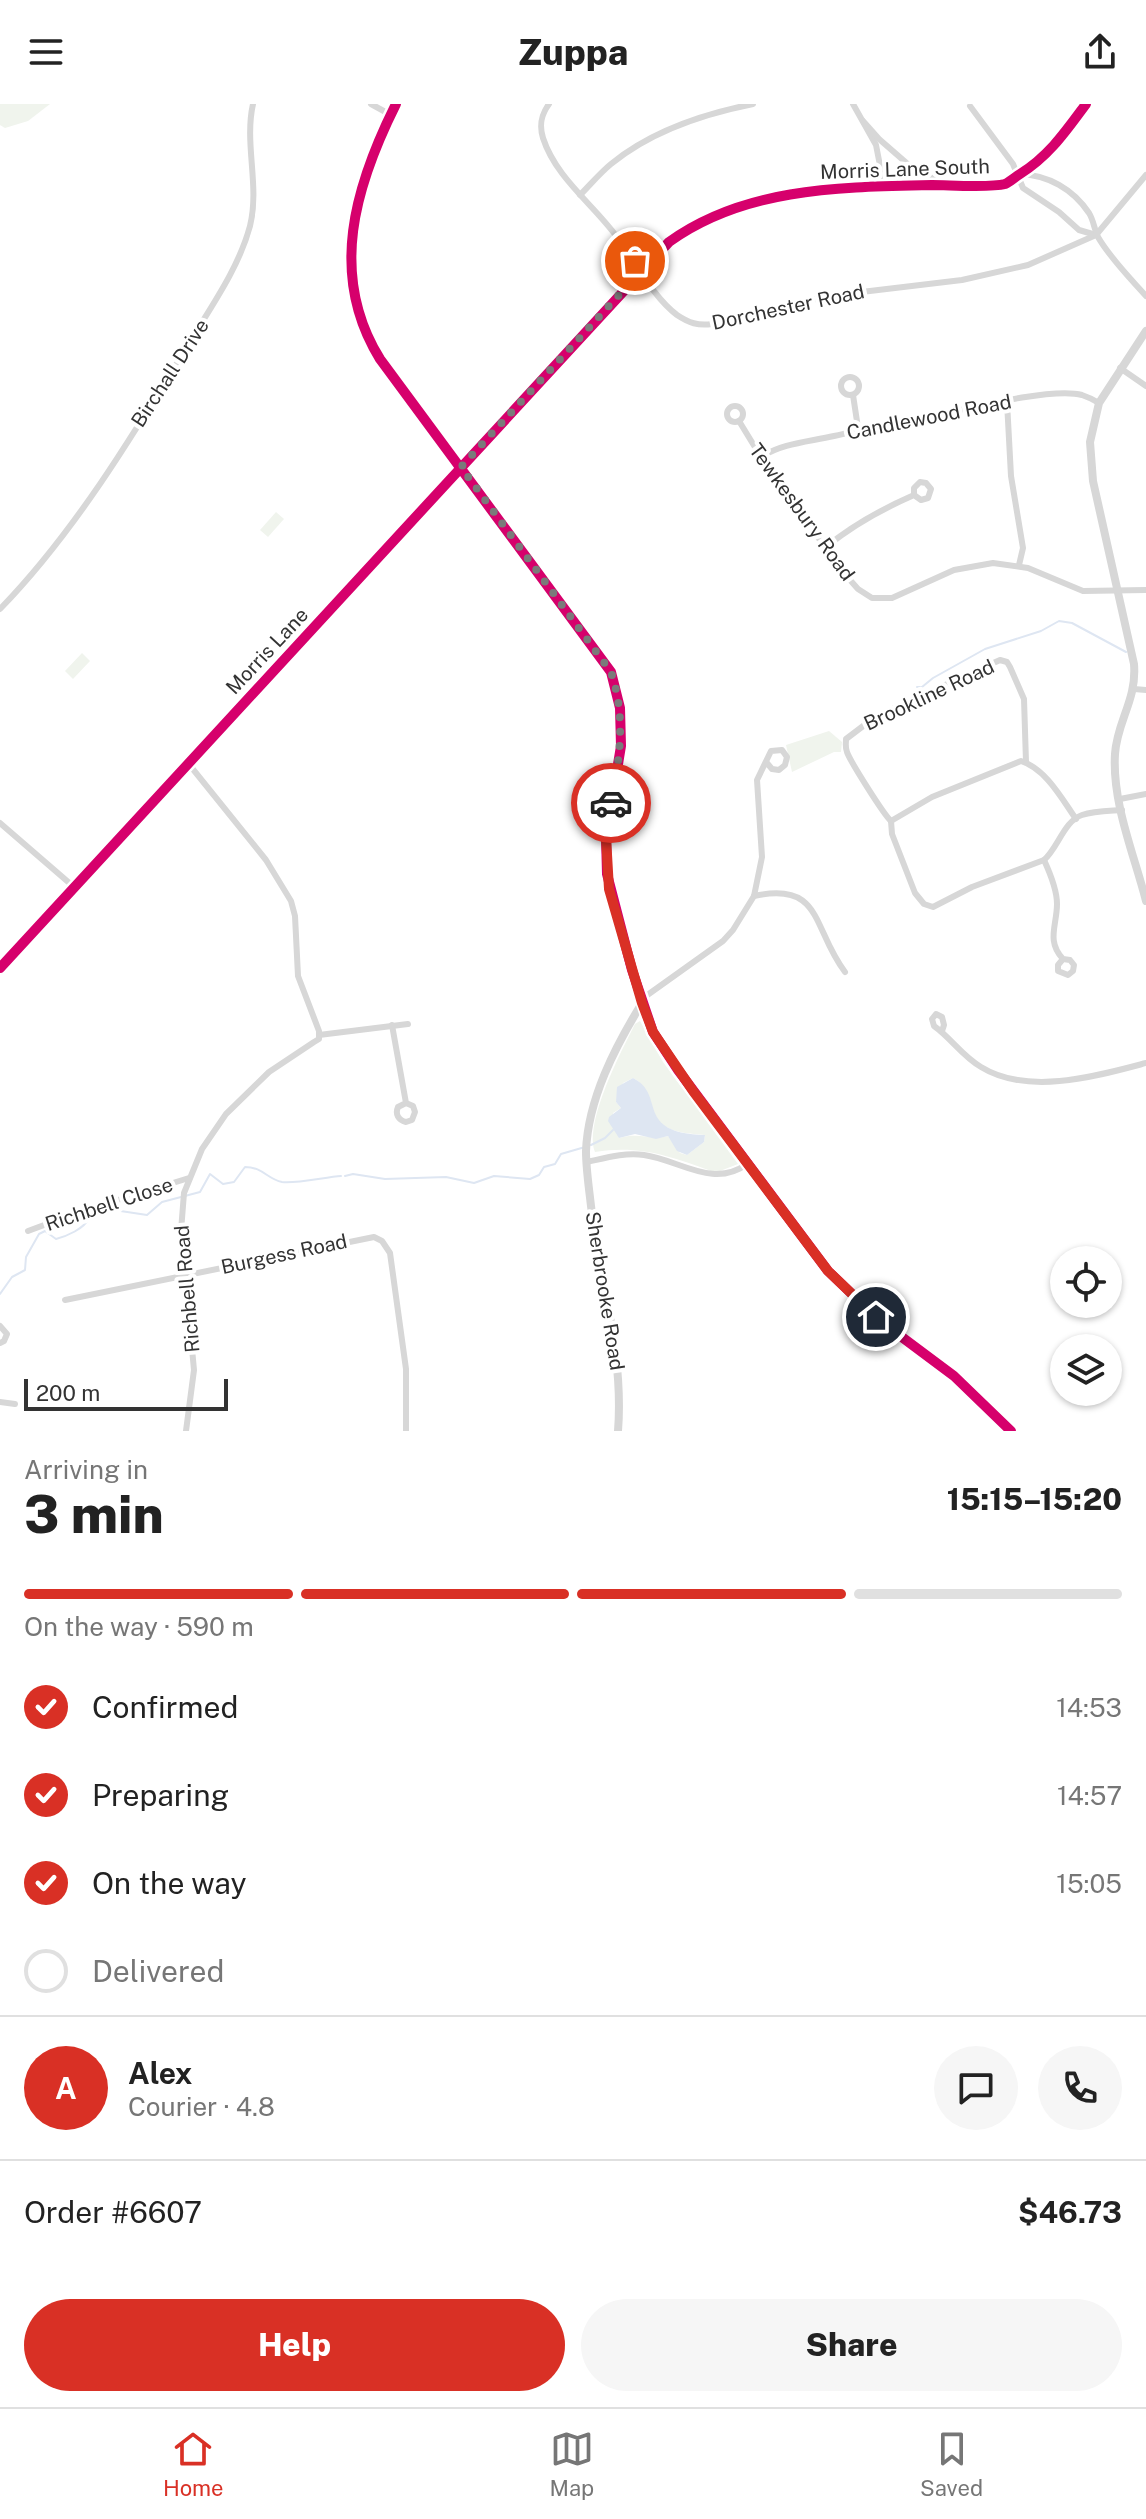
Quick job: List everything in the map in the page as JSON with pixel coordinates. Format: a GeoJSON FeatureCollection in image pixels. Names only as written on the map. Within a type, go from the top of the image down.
{"type":"FeatureCollection","features":[{"type":"Feature","properties":{"kind":"street","name":"Birchall Drive"},"geometry":{"type":"LineString","coordinates":[[0,609],[51,550],[95,488],[173,372],[226,282],[252,214],[249,140],[253,104]]}},
{"type":"Feature","properties":{"kind":"street"},"geometry":{"type":"LineString","coordinates":[[371,104],[391,115]]}},
{"type":"Feature","properties":{"kind":"street"},"geometry":{"type":"LineString","coordinates":[[396,104],[362,189],[355,217],[351,259],[354,300],[362,326],[380,359],[611,672],[620,708],[621,746],[606,837],[607,874],[642,1003],[664,1050],[828,1271],[879,1320],[954,1376],[1011,1431]]}},
{"type":"Feature","properties":{"kind":"street","name":"Dorchester Road"},"geometry":{"type":"LineString","coordinates":[[549,104],[543,113],[540,128],[554,161],[616,234],[673,312],[692,324],[705,325],[828,296],[978,278],[1028,265],[1096,235],[1146,175]]}},
{"type":"Feature","properties":{"kind":"street"},"geometry":{"type":"LineString","coordinates":[[580,195],[610,165],[634,147],[694,120],[753,104]]}},
{"type":"Feature","properties":{"kind":"street"},"geometry":{"type":"LineString","coordinates":[[853,104],[876,145],[884,186]]}},
{"type":"Feature","properties":{"kind":"street","name":"Morris Lane South"},"geometry":{"type":"LineString","coordinates":[[561,359],[669,242],[697,223],[747,204],[802,192],[884,186],[1004,184],[1050,152],[1086,104]]}},
{"type":"Feature","properties":{"kind":"street"},"geometry":{"type":"LineString","coordinates":[[970,106],[1019,174],[1025,189],[1079,230],[1096,235]]}},
{"type":"Feature","properties":{"kind":"street"},"geometry":{"type":"LineString","coordinates":[[863,121],[910,166],[947,185]]}},
{"type":"Feature","properties":{"kind":"street"},"geometry":{"type":"LineString","coordinates":[[1019,174],[1044,177],[1068,191],[1088,212],[1096,235],[1146,296]]}},
{"type":"Feature","properties":{"kind":"street"},"geometry":{"type":"LineString","coordinates":[[1146,331],[1099,403],[1090,442],[1092,472],[1131,647],[1134,689],[1116,750],[1115,772],[1146,901]]}},
{"type":"Feature","properties":{"kind":"street","name":"Morris Lane"},"geometry":{"type":"LineString","coordinates":[[0,968],[561,359]]}},
{"type":"Feature","properties":{"kind":"street"},"geometry":{"type":"LineString","coordinates":[[1120,368],[1146,386]]}},
{"type":"Feature","properties":{"kind":"street","name":"Candlewood Road"},"geometry":{"type":"LineString","coordinates":[[761,457],[778,447],[858,428],[1061,393],[1081,395],[1099,403]]}},
{"type":"Feature","properties":{"kind":"street"},"geometry":{"type":"LineString","coordinates":[[853,395],[858,428]]}},
{"type":"Feature","properties":{"kind":"street"},"geometry":{"type":"LineString","coordinates":[[1007,402],[1011,476],[1023,548],[1019,565]]}},
{"type":"Feature","properties":{"kind":"street","name":"Tewkesbury Road"},"geometry":{"type":"LineString","coordinates":[[739,421],[761,457],[858,589],[878,599],[900,595],[967,566],[993,563],[1019,565],[1076,589],[1092,592],[1146,590]]}},
{"type":"Feature","properties":{"kind":"street"},"geometry":{"type":"LineString","coordinates":[[826,547],[858,523],[914,495]]}},
{"type":"Feature","properties":{"kind":"street","name":"Brookline Road"},"geometry":{"type":"LineString","coordinates":[[891,821],[882,813],[847,752],[846,739],[875,717],[1000,660],[1007,662],[1024,699],[1026,762]]}},
{"type":"Feature","properties":{"kind":"street"},"geometry":{"type":"LineString","coordinates":[[1134,689],[1146,690]]}},
{"type":"Feature","properties":{"kind":"street"},"geometry":{"type":"LineString","coordinates":[[1076,819],[1060,793],[1026,762],[1016,763],[932,797],[891,821],[892,834],[915,893],[924,904],[933,907],[972,887],[1044,860],[1076,819],[1085,814],[1122,810]]}},
{"type":"Feature","properties":{"kind":"street"},"geometry":{"type":"LineString","coordinates":[[188,763],[266,860],[291,901],[295,916],[298,976],[318,1025],[319,1035],[408,1024]]}},
{"type":"Feature","properties":{"kind":"street","name":"Sherbrooke Road"},"geometry":{"type":"LineString","coordinates":[[618,1431],[617,1360],[597,1246],[587,1162],[587,1147],[601,1084],[646,996],[723,941],[754,896],[762,857],[757,780],[767,763]]}},
{"type":"Feature","properties":{"kind":"street"},"geometry":{"type":"LineString","coordinates":[[1120,799],[1146,794]]}},
{"type":"Feature","properties":{"kind":"street"},"geometry":{"type":"LineString","coordinates":[[0,823],[74,887]]}},
{"type":"Feature","properties":{"kind":"street"},"geometry":{"type":"LineString","coordinates":[[1044,860],[1057,905],[1053,939],[1057,953],[1063,959]]}},
{"type":"Feature","properties":{"kind":"street"},"geometry":{"type":"LineString","coordinates":[[754,896],[787,892],[800,897],[810,907],[834,957],[845,972]]}},
{"type":"Feature","properties":{"kind":"street"},"geometry":{"type":"LineString","coordinates":[[392,1025],[406,1103]]}},
{"type":"Feature","properties":{"kind":"street"},"geometry":{"type":"LineString","coordinates":[[942,1031],[951,1043],[982,1068],[1020,1079],[1055,1082],[1146,1063]]}},
{"type":"Feature","properties":{"kind":"street","name":"Richbell Road"},"geometry":{"type":"LineString","coordinates":[[186,1431],[194,1370],[185,1275],[183,1197],[189,1178],[209,1136],[226,1114],[269,1072],[314,1042],[319,1035]]}},
{"type":"Feature","properties":{"kind":"street"},"geometry":{"type":"LineString","coordinates":[[587,1162],[615,1156],[644,1155],[716,1175],[735,1171],[747,1164]]}},
{"type":"Feature","properties":{"kind":"street","name":"Richbell Close"},"geometry":{"type":"LineString","coordinates":[[28,1231],[189,1178]]}},
{"type":"Feature","properties":{"kind":"street","name":"Burgess Road"},"geometry":{"type":"LineString","coordinates":[[185,1275],[360,1238],[374,1237],[382,1241],[390,1253],[406,1369],[406,1431]]}},
{"type":"Feature","properties":{"kind":"street"},"geometry":{"type":"LineString","coordinates":[[65,1300],[185,1275]]}},
{"type":"Feature","properties":{"kind":"street"},"geometry":{"type":"LineString","coordinates":[[0,1326],[7,1334],[0,1343]]}},
{"type":"Feature","properties":{"kind":"street"},"geometry":{"type":"LineString","coordinates":[[0,1402],[15,1404]]}},
{"type":"Feature","properties":{"kind":"shaded area"},"geometry":{"type":"Polygon","coordinates":[[[0,104],[50,104],[28,121],[5,128],[0,125],[0,104]]]}},
{"type":"Feature","properties":{"kind":"shaded area"},"geometry":{"type":"Polygon","coordinates":[[[276,512],[284,519],[268,537],[260,530],[276,512]]]}},
{"type":"Feature","properties":{"kind":"shaded area"},"geometry":{"type":"Polygon","coordinates":[[[82,653],[90,661],[73,679],[65,671],[82,653]]]}},
{"type":"Feature","properties":{"kind":"shaded area"},"geometry":{"type":"Polygon","coordinates":[[[829,731],[842,742],[841,752],[834,752],[792,772],[786,745],[829,731]]]}},
{"type":"Feature","properties":{"kind":"shaded area"},"geometry":{"type":"Polygon","coordinates":[[[640,1021],[663,1062],[738,1164],[711,1171],[640,1151],[595,1152],[593,1139],[599,1106],[635,1024],[640,1021]],[[633,1078],[623,1083],[616,1102],[621,1108],[613,1113],[619,1138],[668,1136],[680,1153],[687,1155],[704,1142],[705,1135],[675,1131],[660,1122],[640,1083],[633,1078]]]}},
{"type":"Feature","properties":{"kind":"shaded area"},"geometry":{"type":"Polygon","coordinates":[[[633,1078],[643,1085],[660,1121],[668,1128],[683,1133],[705,1135],[704,1142],[687,1155],[677,1151],[668,1136],[656,1139],[635,1134],[619,1138],[608,1121],[621,1108],[616,1102],[617,1087],[633,1078]]]}},
{"type":"Feature","properties":{"kind":"waterway"},"geometry":{"type":"LineString","coordinates":[[917,687],[922,687],[985,649],[1041,631],[1059,621],[1072,623],[1126,652]]}},
{"type":"Feature","properties":{"kind":"waterway"},"geometry":{"type":"LineString","coordinates":[[591,1145],[613,1130]]}},
{"type":"Feature","properties":{"kind":"waterway"},"geometry":{"type":"LineString","coordinates":[[345,1176],[353,1174],[385,1179],[446,1177],[474,1183],[494,1176],[530,1179],[539,1175],[544,1167],[555,1164],[561,1154],[585,1147]]}},
{"type":"Feature","properties":{"kind":"waterway"},"geometry":{"type":"LineString","coordinates":[[0,1294],[12,1277],[25,1270],[26,1257],[39,1234],[45,1231],[56,1239],[60,1238],[79,1229],[89,1218],[114,1210],[147,1215],[162,1202],[200,1192],[210,1174],[223,1184],[234,1182],[245,1167],[282,1182],[341,1176]]}},
{"type":"Feature","properties":{"kind":"cycle path"},"geometry":{"type":"LineString","coordinates":[[396,104],[381,135],[359,199],[351,263],[355,295],[364,327],[380,359],[611,672],[620,708],[621,746],[606,837],[607,874],[632,970],[653,1032],[828,1271],[879,1320],[954,1376],[1011,1431]]}},
{"type":"Feature","properties":{"kind":"cycle path"},"geometry":{"type":"LineString","coordinates":[[0,968],[669,242],[698,224],[730,210],[795,194],[864,187],[1005,184],[1048,151],[1086,104]]}},
{"type":"Feature","properties":{"kind":"way so far"},"geometry":{"type":"LineString","coordinates":[[611,803],[621,746],[620,708],[611,672],[461,467],[642,270],[635,261]]}},
{"type":"Feature","properties":{"kind":"route"},"geometry":{"type":"LineString","coordinates":[[611,803],[606,837],[609,889],[653,1032],[693,1091],[828,1271],[876,1317]]}}]}
